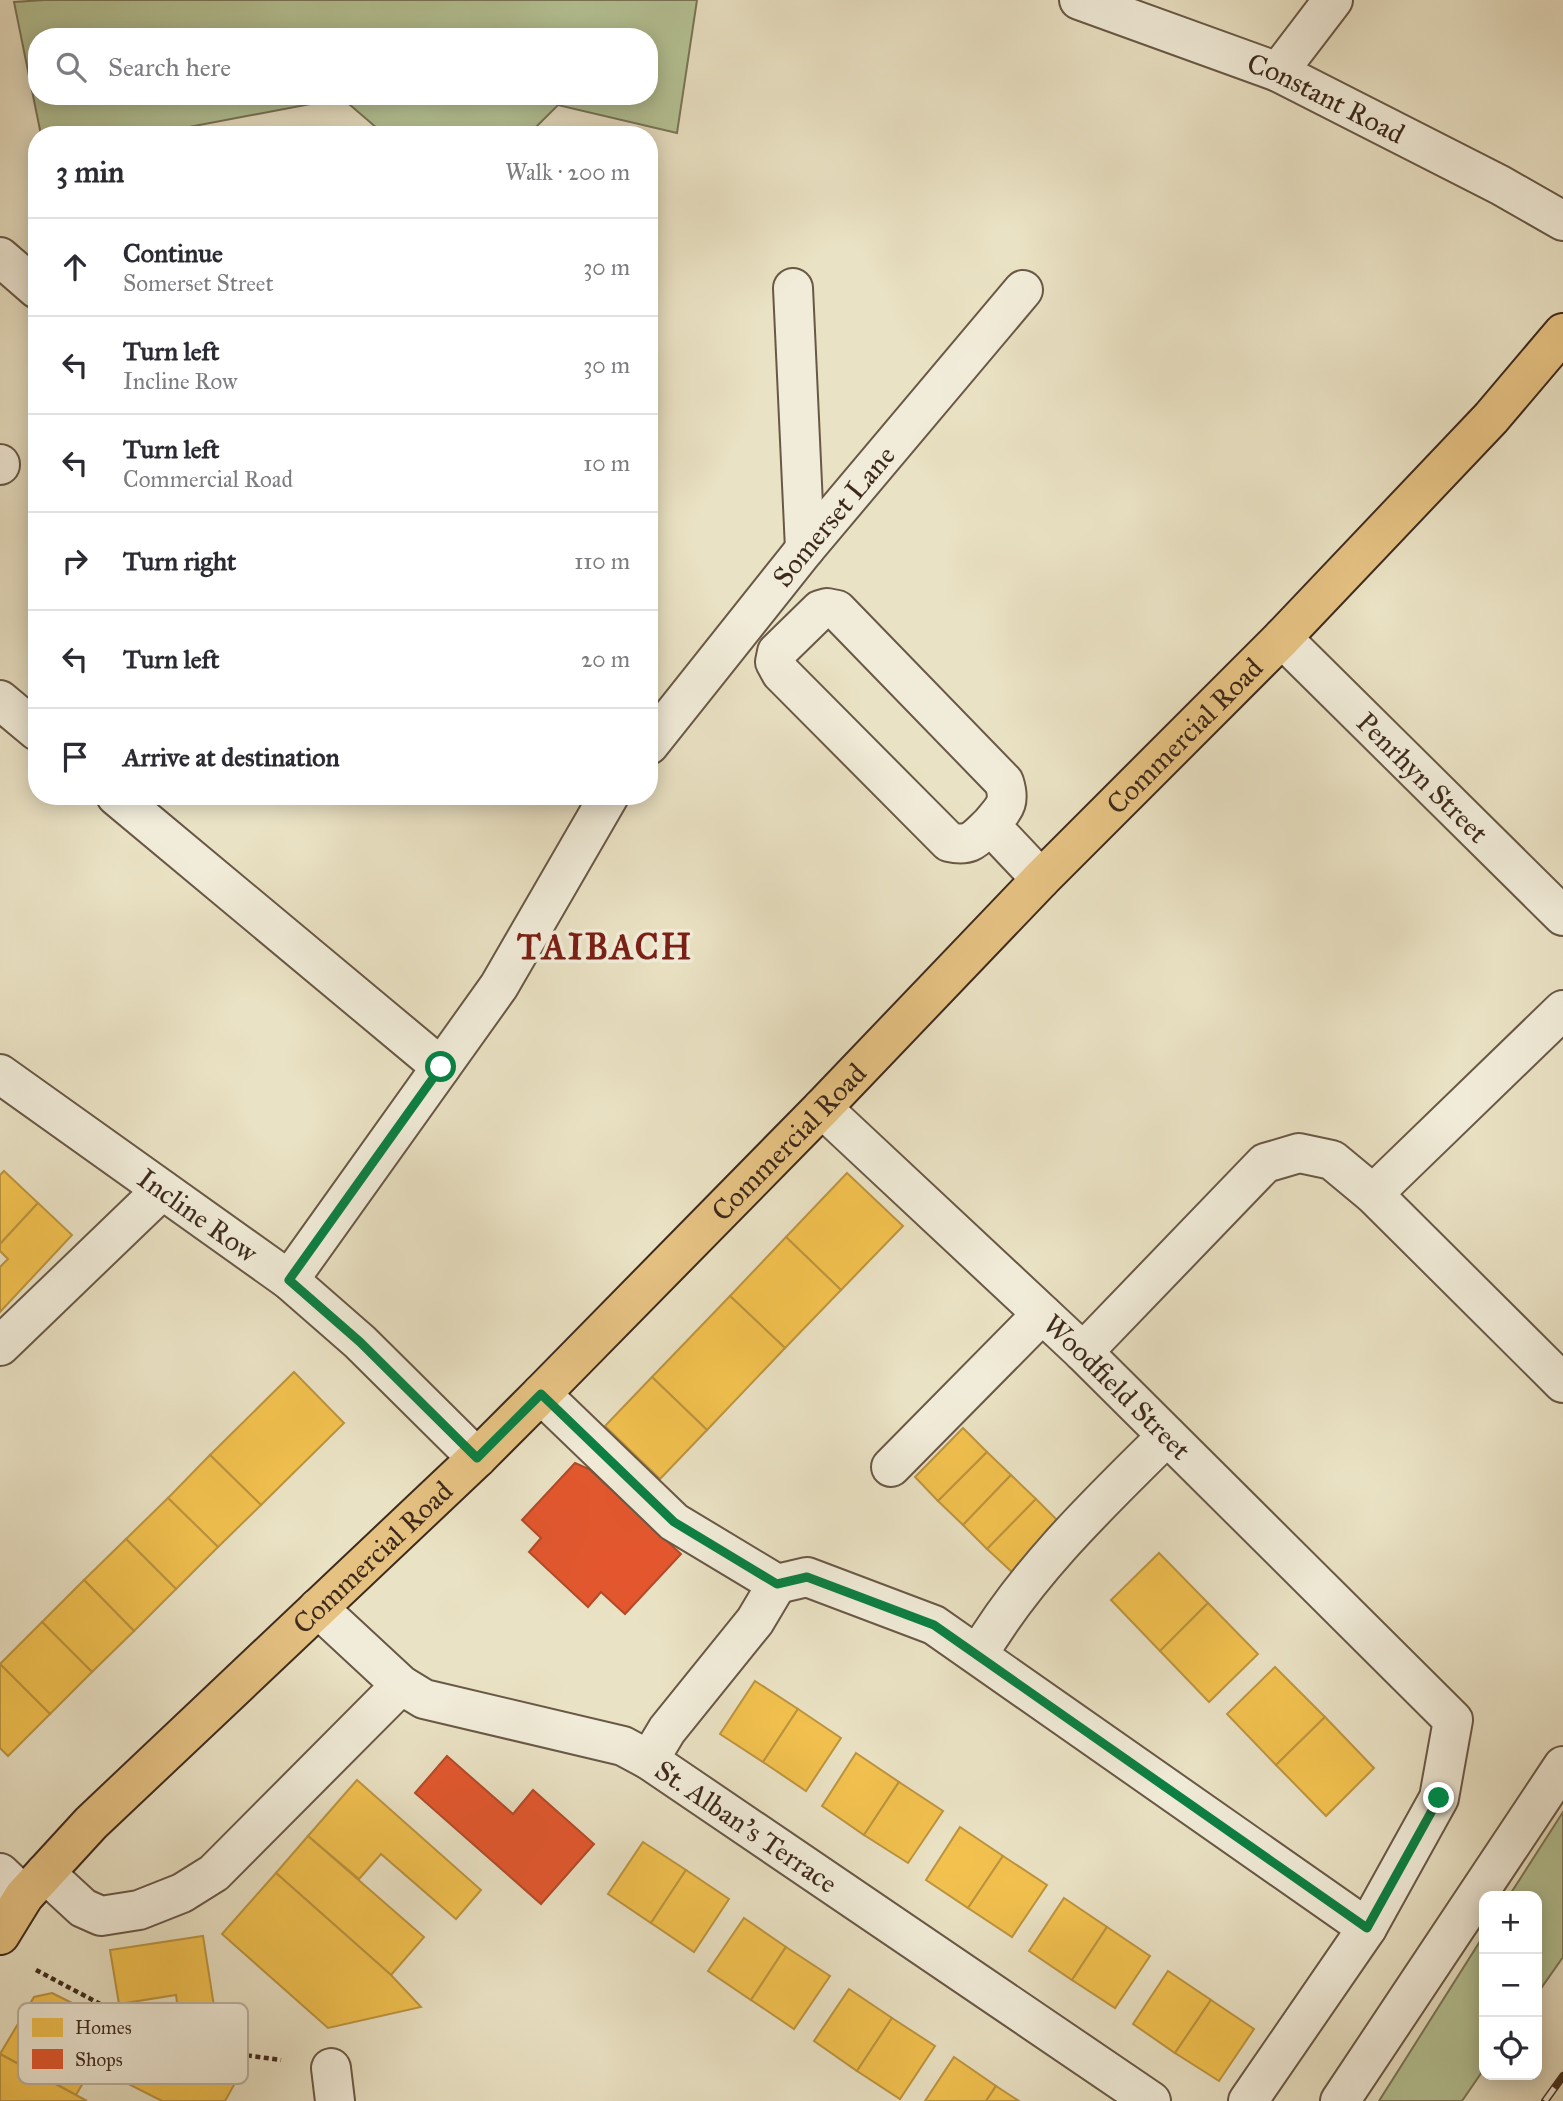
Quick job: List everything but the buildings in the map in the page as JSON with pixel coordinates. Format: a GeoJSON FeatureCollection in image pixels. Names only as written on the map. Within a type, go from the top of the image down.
{"type":"FeatureCollection","features":[{"type":"Feature","properties":{"kind":"main road","name":"Commercial Road"},"geometry":{"type":"LineString","coordinates":[[0,1935],[23,1881],[91,1823],[477,1458],[541,1394],[822,1108],[1041,879],[1282,638],[1492,418],[1563,333]]}},
{"type":"Feature","properties":{"kind":"street","name":"Constant Road"},"geometry":{"type":"LineString","coordinates":[[1079,0],[1278,72],[1500,185],[1563,221]]}},
{"type":"Feature","properties":{"kind":"street"},"geometry":{"type":"LineString","coordinates":[[1163,0],[1197,41]]}},
{"type":"Feature","properties":{"kind":"street"},"geometry":{"type":"LineString","coordinates":[[1278,72],[1333,0]]}},
{"type":"Feature","properties":{"kind":"street"},"geometry":{"type":"LineString","coordinates":[[0,257],[28,281]]}},
{"type":"Feature","properties":{"kind":"street"},"geometry":{"type":"LineString","coordinates":[[793,288],[805,549]]}},
{"type":"Feature","properties":{"kind":"street","name":"Somerset Lane"},"geometry":{"type":"LineString","coordinates":[[658,734],[805,549],[1023,290]]}},
{"type":"Feature","properties":{"kind":"street"},"geometry":{"type":"LineString","coordinates":[[820,610],[837,610],[1004,782],[1006,805],[990,825],[972,842],[961,845],[949,842],[781,673],[775,662],[777,652],[820,610]]}},
{"type":"Feature","properties":{"kind":"street","name":"Penrhyn Street"},"geometry":{"type":"LineString","coordinates":[[1282,638],[1563,916]]}},
{"type":"Feature","properties":{"kind":"street"},"geometry":{"type":"LineString","coordinates":[[0,700],[28,723]]}},
{"type":"Feature","properties":{"kind":"street"},"geometry":{"type":"LineString","coordinates":[[127,805],[441,1067]]}},
{"type":"Feature","properties":{"kind":"street"},"geometry":{"type":"LineString","coordinates":[[289,1280],[499,986],[603,805]]}},
{"type":"Feature","properties":{"kind":"street"},"geometry":{"type":"LineString","coordinates":[[990,825],[1041,879]]}},
{"type":"Feature","properties":{"kind":"street"},"geometry":{"type":"LineString","coordinates":[[1373,1194],[1563,1010]]}},
{"type":"Feature","properties":{"kind":"street","name":"Incline Row"},"geometry":{"type":"LineString","coordinates":[[0,1074],[289,1280],[360,1342],[477,1458]]}},
{"type":"Feature","properties":{"kind":"street","name":"Woodfield Street"},"geometry":{"type":"LineString","coordinates":[[822,1108],[1083,1352],[1453,1720],[1439,1798],[1367,1928]]}},
{"type":"Feature","properties":{"kind":"street"},"geometry":{"type":"LineString","coordinates":[[1083,1352],[1265,1163],[1299,1153],[1332,1160],[1373,1194],[1563,1383]]}},
{"type":"Feature","properties":{"kind":"street"},"geometry":{"type":"LineString","coordinates":[[0,1346],[162,1190]]}},
{"type":"Feature","properties":{"kind":"street"},"geometry":{"type":"LineString","coordinates":[[891,1467],[1042,1314]]}},
{"type":"Feature","properties":{"kind":"street"},"geometry":{"type":"LineString","coordinates":[[541,1394],[674,1522],[777,1584],[807,1577],[934,1625],[1367,1928],[1248,2101]]}},
{"type":"Feature","properties":{"kind":"street"},"geometry":{"type":"LineString","coordinates":[[978,1656],[1002,1616],[1082,1522],[1167,1436]]}},
{"type":"Feature","properties":{"kind":"street"},"geometry":{"type":"LineString","coordinates":[[649,1760],[667,1730],[755,1621],[777,1584]]}},
{"type":"Feature","properties":{"kind":"street","name":"St. Alban's Terrace"},"geometry":{"type":"LineString","coordinates":[[318,1608],[401,1685],[424,1699],[623,1746],[649,1760],[1151,2101]]}},
{"type":"Feature","properties":{"kind":"street"},"geometry":{"type":"LineString","coordinates":[[23,1881],[101,1916],[139,1910],[182,1893],[214,1874],[401,1685]]}},
{"type":"Feature","properties":{"kind":"street"},"geometry":{"type":"LineString","coordinates":[[1340,2101],[1563,1766]]}},
{"type":"Feature","properties":{"kind":"path"},"geometry":{"type":"LineString","coordinates":[[35,1970],[98,2003]]}},
{"type":"Feature","properties":{"kind":"path"},"geometry":{"type":"LineString","coordinates":[[248,2062],[333,2084]]}},
{"type":"Feature","properties":{"kind":"green space"},"geometry":{"type":"Polygon","coordinates":[[[697,0],[677,133],[658,129],[658,126],[647,126],[558,105],[658,105],[658,28],[28,28],[28,71],[14,2],[697,0]]]}},
{"type":"Feature","properties":{"kind":"green space"},"geometry":{"type":"Polygon","coordinates":[[[35,105],[305,105],[194,126],[39,126],[35,105]]]}},
{"type":"Feature","properties":{"kind":"green space"},"geometry":{"type":"Polygon","coordinates":[[[350,105],[558,105],[537,126],[375,126],[350,105]]]}},
{"type":"Feature","properties":{"kind":"green space"},"geometry":{"type":"Polygon","coordinates":[[[1563,1812],[1563,1957],[1542,1987],[1542,1891],[1512,1891],[1563,1812]]]}},
{"type":"Feature","properties":{"kind":"green space"},"geometry":{"type":"Polygon","coordinates":[[[1479,1943],[1479,2076],[1462,2101],[1379,2101],[1479,1943]]]}},
{"type":"Feature","properties":{"kind":"railway"},"geometry":{"type":"LineString","coordinates":[[1545,2101],[1563,2076]]}},
{"type":"Feature","properties":{"kind":"district","name":"TAIBACH"},"geometry":{"type":"Point","coordinates":[605,947]}},
{"type":"Feature","properties":{"kind":"route"},"geometry":{"type":"LineString","coordinates":[[441,1067],[289,1280],[360,1342],[477,1458],[541,1394],[674,1522],[777,1584],[807,1577],[934,1625],[1367,1928],[1439,1798]]}}]}
